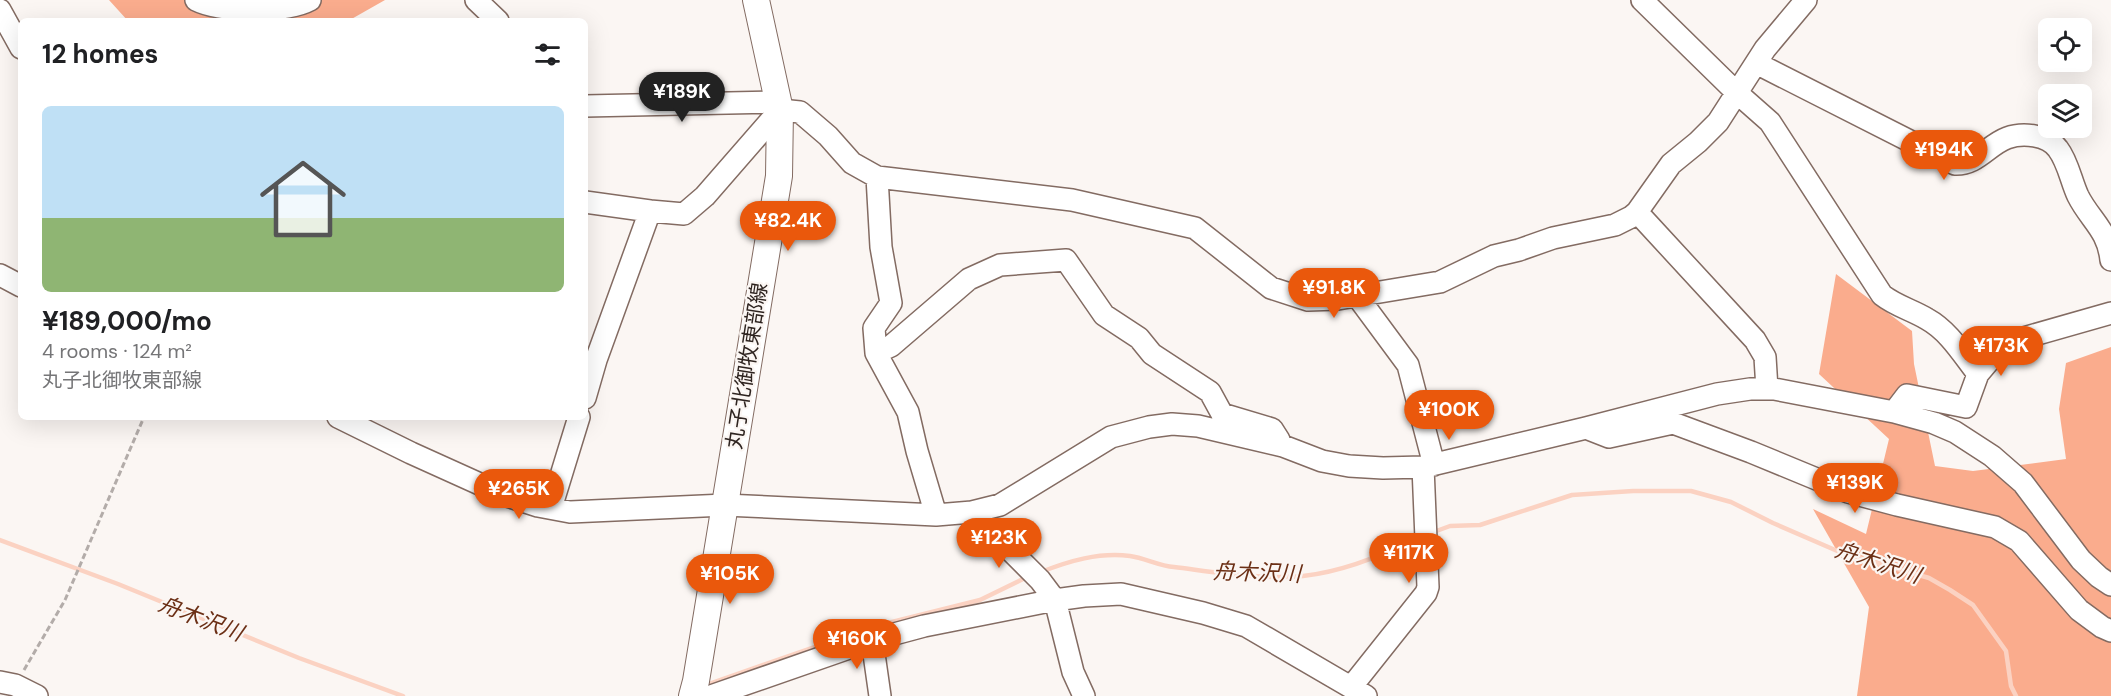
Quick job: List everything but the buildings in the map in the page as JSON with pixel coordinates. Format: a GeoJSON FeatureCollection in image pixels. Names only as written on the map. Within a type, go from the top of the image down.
{"type":"FeatureCollection","features":[{"type":"Feature","properties":{"kind":"main road","name":"丸子北御牧東部線"},"geometry":{"type":"LineString","coordinates":[[692,696],[779,176],[779,106],[756,0]]}},
{"type":"Feature","properties":{"kind":"street"},"geometry":{"type":"LineString","coordinates":[[196,0],[205,5],[255,11],[310,0]]}},
{"type":"Feature","properties":{"kind":"street"},"geometry":{"type":"LineString","coordinates":[[476,0],[495,18]]}},
{"type":"Feature","properties":{"kind":"street"},"geometry":{"type":"LineString","coordinates":[[1642,0],[1770,122],[1882,294],[1894,304],[1926,318],[1942,329],[1978,374]]}},
{"type":"Feature","properties":{"kind":"street"},"geometry":{"type":"LineString","coordinates":[[588,106],[779,106],[800,112],[828,136],[852,163],[877,177],[1072,200],[1195,228],[1271,288],[1308,300],[1338,299],[1440,282],[1494,256],[1553,238],[1615,225],[1631,217],[1671,164],[1718,122],[1756,63],[1806,0]]}},
{"type":"Feature","properties":{"kind":"street"},"geometry":{"type":"LineString","coordinates":[[0,10],[18,43]]}},
{"type":"Feature","properties":{"kind":"street"},"geometry":{"type":"LineString","coordinates":[[1756,63],[1955,164],[1965,164],[1974,160],[2007,138],[2022,135],[2047,139],[2058,148],[2079,197],[2103,231],[2111,260]]}},
{"type":"Feature","properties":{"kind":"street"},"geometry":{"type":"LineString","coordinates":[[588,202],[650,212],[684,214],[705,196],[779,106]]}},
{"type":"Feature","properties":{"kind":"street"},"geometry":{"type":"LineString","coordinates":[[877,177],[881,247],[891,303],[874,328],[876,353],[908,412],[936,515]]}},
{"type":"Feature","properties":{"kind":"street"},"geometry":{"type":"LineString","coordinates":[[588,388],[650,212]]}},
{"type":"Feature","properties":{"kind":"street"},"geometry":{"type":"LineString","coordinates":[[1637,212],[1755,340],[1765,357],[1767,389]]}},
{"type":"Feature","properties":{"kind":"street"},"geometry":{"type":"LineString","coordinates":[[876,353],[891,346],[969,279],[1000,265],[1066,260],[1104,315],[1138,338],[1152,354],[1210,392],[1222,414],[1272,429],[1282,446]]}},
{"type":"Feature","properties":{"kind":"street"},"geometry":{"type":"LineString","coordinates":[[0,275],[18,284]]}},
{"type":"Feature","properties":{"kind":"street"},"geometry":{"type":"LineString","coordinates":[[711,696],[872,640],[924,626],[1055,600],[1121,594],[1246,626],[1359,691],[1428,587],[1429,466],[1408,365],[1358,296]]}},
{"type":"Feature","properties":{"kind":"street"},"geometry":{"type":"LineString","coordinates":[[1894,412],[1907,395],[1966,407],[1978,374],[1999,349],[2020,339],[2111,313]]}},
{"type":"Feature","properties":{"kind":"street"},"geometry":{"type":"LineString","coordinates":[[344,420],[504,495],[570,512],[725,505],[936,515],[972,512],[1000,505],[1112,437],[1130,431],[1172,424],[1198,426],[1282,446],[1322,461],[1348,466],[1383,468],[1429,466],[1717,394],[1767,389],[1802,393],[1894,412],[1934,423],[1955,432],[1992,456],[2023,483],[2081,560],[2098,577],[2111,585]]}},
{"type":"Feature","properties":{"kind":"street"},"geometry":{"type":"LineString","coordinates":[[551,508],[578,420]]}},
{"type":"Feature","properties":{"kind":"street"},"geometry":{"type":"LineString","coordinates":[[1586,428],[1609,437],[1673,423],[1848,492],[1995,527],[2019,541],[2079,610],[2102,627],[2111,630]]}},
{"type":"Feature","properties":{"kind":"street"},"geometry":{"type":"LineString","coordinates":[[972,512],[1040,580],[1055,600],[1073,672],[1084,696]]}},
{"type":"Feature","properties":{"kind":"street"},"geometry":{"type":"LineString","coordinates":[[872,640],[880,696]]}},
{"type":"Feature","properties":{"kind":"street"},"geometry":{"type":"LineString","coordinates":[[8,684],[37,696]]}},
{"type":"Feature","properties":{"kind":"path"},"geometry":{"type":"LineString","coordinates":[[8,684],[65,600],[143,420]]}},
{"type":"Feature","properties":{"kind":"shaded area"},"geometry":{"type":"Polygon","coordinates":[[[109,0],[385,0],[353,18],[125,18],[109,0]]]}},
{"type":"Feature","properties":{"kind":"shaded area"},"geometry":{"type":"Polygon","coordinates":[[[1836,274],[1912,331],[1914,364],[1935,466],[1973,471],[2066,459],[2059,409],[2066,363],[2111,347],[2111,696],[1857,696],[1869,607],[1813,509],[1866,534],[1889,439],[1819,374],[1836,274]]]}},
{"type":"Feature","properties":{"kind":"waterway","name":"舟木沢川"},"geometry":{"type":"LineString","coordinates":[[1431,533],[1450,526],[1480,525],[1572,495],[1633,491],[1691,491],[1731,502],[1842,553],[1929,578],[1973,605],[2006,651],[2011,686],[2016,696]]}},
{"type":"Feature","properties":{"kind":"waterway","name":"舟木沢川"},"geometry":{"type":"LineString","coordinates":[[1041,572],[1084,558],[1118,555],[1136,557],[1168,566],[1222,573],[1271,577],[1303,576],[1333,571],[1393,550],[1420,537]]}},
{"type":"Feature","properties":{"kind":"waterway","name":"舟木沢川"},"geometry":{"type":"LineString","coordinates":[[0,540],[118,584],[299,658],[403,696]]}},
{"type":"Feature","properties":{"kind":"waterway","name":"舟木沢川"},"geometry":{"type":"LineString","coordinates":[[703,686],[872,627],[980,600],[1027,577]]}}]}
